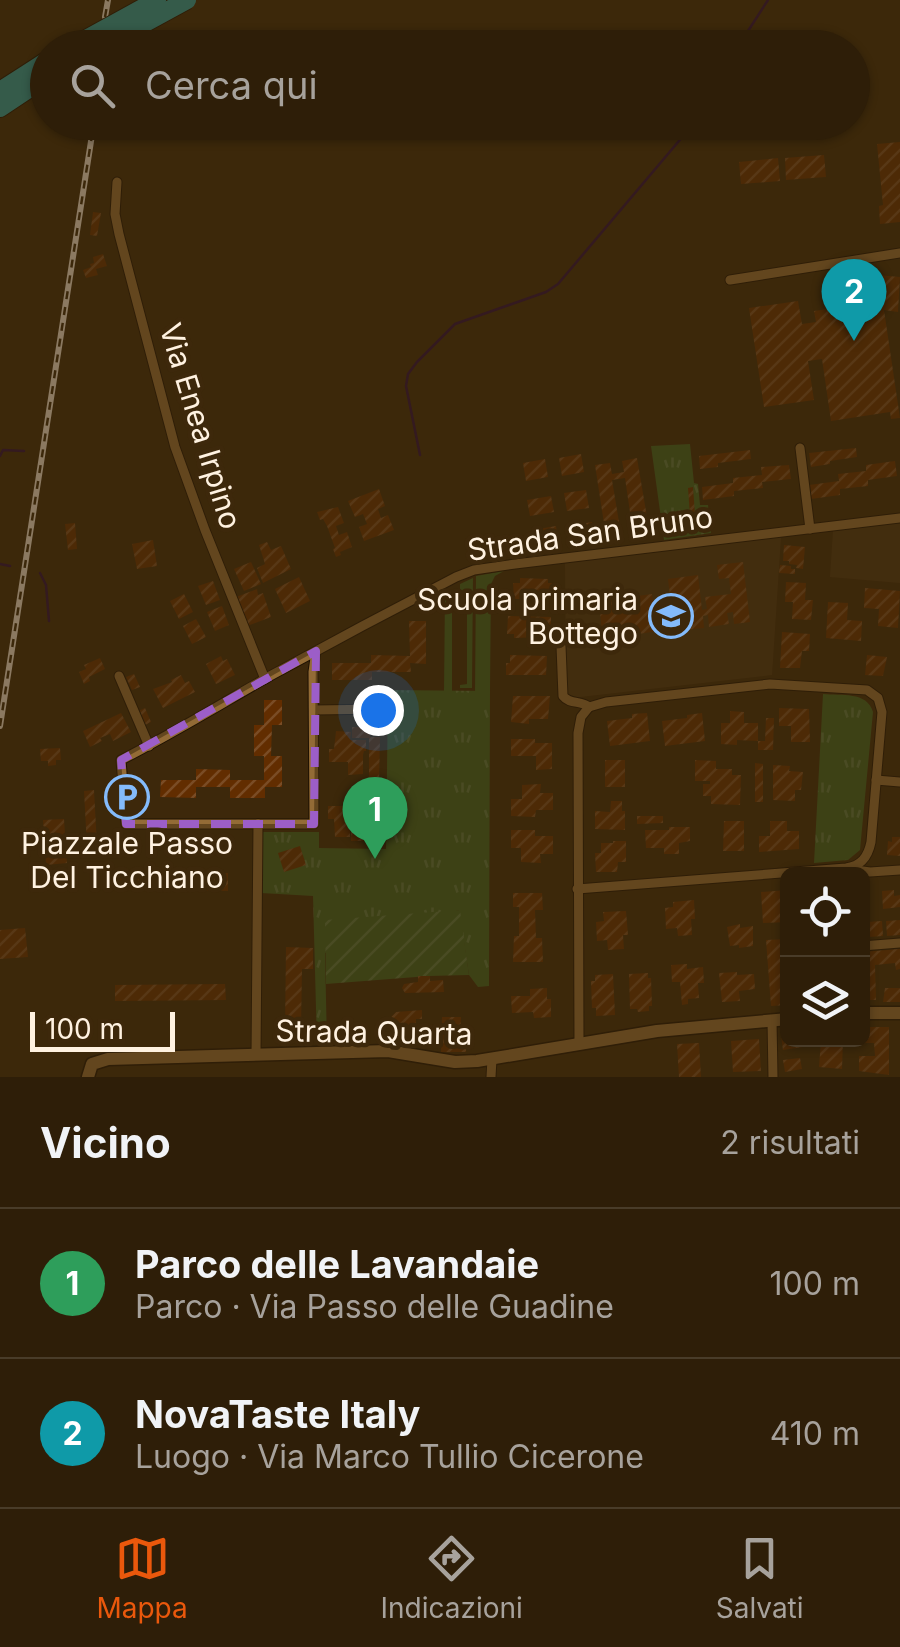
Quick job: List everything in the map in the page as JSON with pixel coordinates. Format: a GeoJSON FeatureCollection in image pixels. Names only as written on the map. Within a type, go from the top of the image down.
{"type":"FeatureCollection","features":[{"type":"Feature","properties":{"kind":"highway"},"geometry":{"type":"LineString","coordinates":[[103,30],[157,0]]}},
{"type":"Feature","properties":{"kind":"highway"},"geometry":{"type":"LineString","coordinates":[[131,30],[187,0]]}},
{"type":"Feature","properties":{"kind":"highway"},"geometry":{"type":"LineString","coordinates":[[0,91],[30,72]]}},
{"type":"Feature","properties":{"kind":"highway"},"geometry":{"type":"LineString","coordinates":[[0,108],[30,88]]}},
{"type":"Feature","properties":{"kind":"street","name":"Via Enea Irpino"},"geometry":{"type":"LineString","coordinates":[[117,182],[117,224],[175,447],[265,679]]}},
{"type":"Feature","properties":{"kind":"street"},"geometry":{"type":"LineString","coordinates":[[730,280],[900,252]]}},
{"type":"Feature","properties":{"kind":"street"},"geometry":{"type":"LineString","coordinates":[[800,448],[810,529]]}},
{"type":"Feature","properties":{"kind":"street","name":"Strada San Bruno"},"geometry":{"type":"LineString","coordinates":[[258,824],[126,824],[121,760],[316,651],[474,570],[900,518]]}},
{"type":"Feature","properties":{"kind":"street"},"geometry":{"type":"LineString","coordinates":[[561,646],[563,696],[589,707]]}},
{"type":"Feature","properties":{"kind":"street"},"geometry":{"type":"LineString","coordinates":[[256,1054],[258,824],[314,824],[316,651]]}},
{"type":"Feature","properties":{"kind":"street"},"geometry":{"type":"LineString","coordinates":[[118,676],[149,746]]}},
{"type":"Feature","properties":{"kind":"street"},"geometry":{"type":"LineString","coordinates":[[579,1044],[578,734],[581,717],[589,707],[770,684],[860,689],[875,695],[882,708],[871,842],[864,859],[851,867]]}},
{"type":"Feature","properties":{"kind":"street"},"geometry":{"type":"LineString","coordinates":[[314,710],[383,709]]}},
{"type":"Feature","properties":{"kind":"street"},"geometry":{"type":"LineString","coordinates":[[876,780],[900,782]]}},
{"type":"Feature","properties":{"kind":"street"},"geometry":{"type":"LineString","coordinates":[[870,872],[900,870]]}},
{"type":"Feature","properties":{"kind":"street"},"geometry":{"type":"LineString","coordinates":[[577,890],[780,873]]}},
{"type":"Feature","properties":{"kind":"street"},"geometry":{"type":"LineString","coordinates":[[870,945],[900,943]]}},
{"type":"Feature","properties":{"kind":"street"},"geometry":{"type":"LineString","coordinates":[[870,1014],[900,1013]]}},
{"type":"Feature","properties":{"kind":"street"},"geometry":{"type":"LineString","coordinates":[[772,1020],[772,1077]]}},
{"type":"Feature","properties":{"kind":"street","name":"Strada Quarta"},"geometry":{"type":"LineString","coordinates":[[88,1077],[91,1066],[100,1060],[388,1051],[455,1062],[657,1031],[780,1020]]}},
{"type":"Feature","properties":{"kind":"street"},"geometry":{"type":"LineString","coordinates":[[491,1077],[492,1059]]}},
{"type":"Feature","properties":{"kind":"highlighted area"},"geometry":{"type":"Polygon","coordinates":[[[316,651],[314,824],[126,824],[121,760],[316,651]]]}},
{"type":"Feature","properties":{"kind":"shaded area"},"geometry":{"type":"Polygon","coordinates":[[[900,523],[900,583],[830,577],[833,531],[900,523]]]}},
{"type":"Feature","properties":{"kind":"shaded area","name":"Scuola primaria Bottego"},"geometry":{"type":"Polygon","coordinates":[[[781,537],[772,675],[580,697],[569,697],[566,693],[565,563],[781,537]]]}},
{"type":"Feature","properties":{"kind":"green space"},"geometry":{"type":"Polygon","coordinates":[[[690,444],[694,483],[698,484],[700,505],[708,505],[711,533],[664,540],[651,446],[690,444]]]}},
{"type":"Feature","properties":{"kind":"green space"},"geometry":{"type":"Polygon","coordinates":[[[504,571],[491,584],[490,691],[475,691],[476,576],[504,571]]]}},
{"type":"Feature","properties":{"kind":"green space"},"geometry":{"type":"Polygon","coordinates":[[[473,578],[472,688],[460,688],[467,684],[467,591],[460,590],[460,584],[473,578]]]}},
{"type":"Feature","properties":{"kind":"green space"},"geometry":{"type":"Polygon","coordinates":[[[452,590],[452,691],[444,691],[445,591],[452,590]]]}},
{"type":"Feature","properties":{"kind":"green space"},"geometry":{"type":"Polygon","coordinates":[[[388,690],[490,691],[489,986],[478,987],[469,975],[459,910],[325,953],[327,1045],[317,1045],[313,896],[261,893],[261,832],[319,832],[319,848],[386,849],[388,690]]]}},
{"type":"Feature","properties":{"kind":"green space"},"geometry":{"type":"Polygon","coordinates":[[[823,694],[859,698],[873,712],[860,850],[848,860],[814,863],[823,694]]]}},
{"type":"Feature","properties":{"kind":"green space"},"geometry":{"type":"Polygon","coordinates":[[[460,910],[469,975],[326,984],[325,920],[460,910]]]}},
{"type":"Feature","properties":{"kind":"building"},"geometry":{"type":"Polygon","coordinates":[[[900,142],[900,222],[880,224],[879,206],[883,205],[877,144],[900,142]]]}},
{"type":"Feature","properties":{"kind":"building"},"geometry":{"type":"Polygon","coordinates":[[[824,155],[826,177],[786,180],[785,158],[824,155]]]}},
{"type":"Feature","properties":{"kind":"building"},"geometry":{"type":"Polygon","coordinates":[[[778,158],[780,181],[741,184],[739,162],[778,158]]]}},
{"type":"Feature","properties":{"kind":"building"},"geometry":{"type":"Polygon","coordinates":[[[93,212],[101,213],[97,236],[90,235],[93,212]]]}},
{"type":"Feature","properties":{"kind":"building"},"geometry":{"type":"Polygon","coordinates":[[[103,254],[107,266],[96,269],[98,275],[86,278],[83,270],[91,267],[93,257],[103,254]]]}},
{"type":"Feature","properties":{"kind":"building"},"geometry":{"type":"Polygon","coordinates":[[[867,274],[900,277],[898,312],[884,310],[900,418],[891,419],[890,412],[831,421],[822,359],[808,361],[814,400],[764,407],[749,308],[798,301],[802,324],[816,322],[814,311],[835,308],[840,295],[865,293],[867,274]]]}},
{"type":"Feature","properties":{"kind":"building"},"geometry":{"type":"Polygon","coordinates":[[[856,448],[857,457],[811,467],[809,453],[856,448]]]}},
{"type":"Feature","properties":{"kind":"building"},"geometry":{"type":"Polygon","coordinates":[[[750,450],[751,459],[700,469],[699,456],[750,450]]]}},
{"type":"Feature","properties":{"kind":"building"},"geometry":{"type":"Polygon","coordinates":[[[581,454],[584,472],[562,476],[559,458],[581,454]]]}},
{"type":"Feature","properties":{"kind":"building"},"geometry":{"type":"Polygon","coordinates":[[[637,458],[648,523],[632,526],[625,478],[612,480],[620,528],[605,530],[595,465],[610,463],[612,474],[624,472],[622,461],[637,458]]]}},
{"type":"Feature","properties":{"kind":"building"},"geometry":{"type":"Polygon","coordinates":[[[545,459],[548,477],[526,481],[523,463],[545,459]]]}},
{"type":"Feature","properties":{"kind":"building"},"geometry":{"type":"Polygon","coordinates":[[[895,461],[897,476],[868,480],[868,486],[840,489],[840,495],[811,499],[809,485],[839,481],[838,474],[866,471],[866,465],[895,461]]]}},
{"type":"Feature","properties":{"kind":"building"},"geometry":{"type":"Polygon","coordinates":[[[789,465],[791,479],[762,482],[763,488],[703,500],[702,487],[762,475],[761,467],[789,465]]]}},
{"type":"Feature","properties":{"kind":"building"},"geometry":{"type":"Polygon","coordinates":[[[693,487],[695,514],[690,515],[688,488],[693,487]]]}},
{"type":"Feature","properties":{"kind":"building"},"geometry":{"type":"Polygon","coordinates":[[[379,489],[385,506],[378,509],[381,518],[388,515],[394,530],[364,541],[359,527],[367,524],[363,514],[355,517],[348,501],[379,489]]]}},
{"type":"Feature","properties":{"kind":"building"},"geometry":{"type":"Polygon","coordinates":[[[586,490],[589,508],[567,511],[564,493],[586,490]]]}},
{"type":"Feature","properties":{"kind":"building"},"geometry":{"type":"Polygon","coordinates":[[[551,496],[554,512],[530,516],[527,500],[551,496]]]}},
{"type":"Feature","properties":{"kind":"building"},"geometry":{"type":"Polygon","coordinates":[[[338,507],[344,523],[336,526],[339,535],[347,532],[352,547],[336,557],[327,526],[317,512],[338,507]]]}},
{"type":"Feature","properties":{"kind":"building"},"geometry":{"type":"Polygon","coordinates":[[[592,522],[594,535],[572,538],[570,526],[592,522]]]}},
{"type":"Feature","properties":{"kind":"building"},"geometry":{"type":"Polygon","coordinates":[[[75,523],[77,549],[68,550],[65,524],[75,523]]]}},
{"type":"Feature","properties":{"kind":"building"},"geometry":{"type":"Polygon","coordinates":[[[556,526],[558,539],[534,543],[532,530],[556,526]]]}},
{"type":"Feature","properties":{"kind":"building"},"geometry":{"type":"Polygon","coordinates":[[[153,540],[157,566],[137,569],[132,544],[153,540]]]}},
{"type":"Feature","properties":{"kind":"building"},"geometry":{"type":"Polygon","coordinates":[[[267,542],[271,550],[281,546],[291,569],[263,583],[257,568],[265,564],[259,545],[267,542]]]}},
{"type":"Feature","properties":{"kind":"building"},"geometry":{"type":"Polygon","coordinates":[[[784,545],[805,547],[803,569],[783,561],[784,545]]]}},
{"type":"Feature","properties":{"kind":"building"},"geometry":{"type":"Polygon","coordinates":[[[251,562],[261,584],[244,591],[234,569],[251,562]]]}},
{"type":"Feature","properties":{"kind":"building"},"geometry":{"type":"Polygon","coordinates":[[[743,562],[750,622],[734,624],[733,612],[727,613],[729,624],[709,627],[708,615],[703,616],[704,628],[674,631],[673,620],[656,622],[657,631],[603,640],[598,594],[629,590],[630,597],[652,594],[655,615],[672,613],[668,579],[698,575],[702,610],[707,609],[705,597],[731,594],[729,578],[719,579],[717,565],[743,562]]]}},
{"type":"Feature","properties":{"kind":"building"},"geometry":{"type":"Polygon","coordinates":[[[780,565],[791,566],[795,574],[779,573],[780,565]]]}},
{"type":"Feature","properties":{"kind":"building"},"geometry":{"type":"Polygon","coordinates":[[[299,577],[310,601],[286,613],[275,589],[299,577]]]}},
{"type":"Feature","properties":{"kind":"building"},"geometry":{"type":"Polygon","coordinates":[[[520,578],[556,583],[556,599],[514,599],[513,583],[520,583],[520,578]]]}},
{"type":"Feature","properties":{"kind":"building"},"geometry":{"type":"Polygon","coordinates":[[[213,581],[220,600],[206,605],[198,586],[213,581]]]}},
{"type":"Feature","properties":{"kind":"building"},"geometry":{"type":"Polygon","coordinates":[[[786,582],[806,583],[805,600],[813,600],[811,620],[792,619],[793,602],[785,602],[786,582]]]}},
{"type":"Feature","properties":{"kind":"building"},"geometry":{"type":"Polygon","coordinates":[[[865,588],[900,591],[898,628],[878,626],[879,609],[864,608],[865,588]]]}},
{"type":"Feature","properties":{"kind":"building"},"geometry":{"type":"Polygon","coordinates":[[[257,589],[258,595],[263,593],[271,617],[247,626],[236,597],[257,589]]]}},
{"type":"Feature","properties":{"kind":"building"},"geometry":{"type":"Polygon","coordinates":[[[184,594],[193,612],[179,619],[170,601],[184,594]]]}},
{"type":"Feature","properties":{"kind":"building"},"geometry":{"type":"Polygon","coordinates":[[[828,602],[848,603],[847,620],[862,621],[861,641],[826,638],[828,602]]]}},
{"type":"Feature","properties":{"kind":"building"},"geometry":{"type":"Polygon","coordinates":[[[222,606],[229,625],[215,631],[207,612],[222,606]]]}},
{"type":"Feature","properties":{"kind":"building"},"geometry":{"type":"Polygon","coordinates":[[[508,616],[551,617],[551,633],[544,633],[544,637],[514,638],[514,634],[507,634],[508,616]]]}},
{"type":"Feature","properties":{"kind":"building"},"geometry":{"type":"Polygon","coordinates":[[[196,619],[206,637],[192,644],[183,626],[196,619]]]}},
{"type":"Feature","properties":{"kind":"building"},"geometry":{"type":"Polygon","coordinates":[[[409,621],[426,621],[426,664],[410,663],[411,672],[372,672],[372,680],[332,680],[332,663],[371,663],[371,655],[410,656],[409,621]]]}},
{"type":"Feature","properties":{"kind":"building"},"geometry":{"type":"Polygon","coordinates":[[[782,632],[810,634],[809,651],[802,651],[800,668],[780,668],[782,632]]]}},
{"type":"Feature","properties":{"kind":"building"},"geometry":{"type":"Polygon","coordinates":[[[510,655],[547,656],[546,675],[506,675],[510,655]]]}},
{"type":"Feature","properties":{"kind":"building"},"geometry":{"type":"Polygon","coordinates":[[[867,655],[887,657],[883,676],[865,675],[867,655]]]}},
{"type":"Feature","properties":{"kind":"building"},"geometry":{"type":"Polygon","coordinates":[[[221,656],[223,661],[227,659],[235,675],[216,684],[206,664],[221,656]]]}},
{"type":"Feature","properties":{"kind":"building"},"geometry":{"type":"Polygon","coordinates":[[[100,658],[105,669],[84,684],[79,672],[86,669],[84,665],[100,658]]]}},
{"type":"Feature","properties":{"kind":"building"},"geometry":{"type":"Polygon","coordinates":[[[134,674],[140,687],[132,690],[126,677],[134,674]]]}},
{"type":"Feature","properties":{"kind":"building"},"geometry":{"type":"Polygon","coordinates":[[[181,675],[195,692],[163,708],[153,689],[181,675]]]}},
{"type":"Feature","properties":{"kind":"building"},"geometry":{"type":"Polygon","coordinates":[[[513,696],[550,696],[548,719],[529,719],[529,724],[511,722],[513,696]]]}},
{"type":"Feature","properties":{"kind":"building"},"geometry":{"type":"Polygon","coordinates":[[[264,700],[282,700],[282,725],[272,725],[271,756],[282,756],[282,787],[265,787],[265,798],[230,798],[230,787],[196,787],[196,798],[160,797],[161,780],[196,780],[196,769],[230,770],[230,780],[264,780],[264,756],[254,756],[254,725],[264,725],[264,700]]]}},
{"type":"Feature","properties":{"kind":"building"},"geometry":{"type":"Polygon","coordinates":[[[145,708],[151,722],[143,726],[136,712],[145,708]]]}},
{"type":"Feature","properties":{"kind":"building"},"geometry":{"type":"Polygon","coordinates":[[[779,708],[809,709],[810,742],[791,742],[791,726],[779,726],[779,708]]]}},
{"type":"Feature","properties":{"kind":"building"},"geometry":{"type":"Polygon","coordinates":[[[730,711],[744,712],[744,723],[758,723],[758,741],[721,744],[721,723],[730,723],[730,711]]]}},
{"type":"Feature","properties":{"kind":"building"},"geometry":{"type":"Polygon","coordinates":[[[121,713],[131,732],[113,741],[110,734],[90,747],[83,731],[121,713]]]}},
{"type":"Feature","properties":{"kind":"building"},"geometry":{"type":"Polygon","coordinates":[[[647,713],[650,741],[610,746],[607,721],[647,713]]]}},
{"type":"Feature","properties":{"kind":"building"},"geometry":{"type":"Polygon","coordinates":[[[702,713],[705,741],[665,746],[662,721],[702,713]]]}},
{"type":"Feature","properties":{"kind":"building"},"geometry":{"type":"Polygon","coordinates":[[[766,718],[774,718],[773,750],[758,750],[758,741],[765,741],[766,718]]]}},
{"type":"Feature","properties":{"kind":"building"},"geometry":{"type":"Polygon","coordinates":[[[352,727],[368,727],[370,737],[380,737],[379,783],[369,783],[369,738],[352,738],[352,727]]]}},
{"type":"Feature","properties":{"kind":"building"},"geometry":{"type":"Polygon","coordinates":[[[336,731],[351,732],[350,740],[366,740],[363,774],[348,775],[348,762],[329,762],[336,731]]]}},
{"type":"Feature","properties":{"kind":"building"},"geometry":{"type":"Polygon","coordinates":[[[511,739],[552,743],[552,769],[536,770],[536,756],[511,756],[511,739]]]}},
{"type":"Feature","properties":{"kind":"building"},"geometry":{"type":"Polygon","coordinates":[[[60,748],[61,760],[56,760],[56,765],[48,766],[48,761],[41,761],[40,749],[60,748]]]}},
{"type":"Feature","properties":{"kind":"building"},"geometry":{"type":"Polygon","coordinates":[[[605,760],[625,760],[625,787],[605,787],[605,760]]]}},
{"type":"Feature","properties":{"kind":"building"},"geometry":{"type":"Polygon","coordinates":[[[695,760],[716,761],[716,769],[732,769],[732,775],[741,775],[740,805],[711,804],[711,796],[703,796],[703,784],[710,781],[695,781],[695,760]]]}},
{"type":"Feature","properties":{"kind":"building"},"geometry":{"type":"Polygon","coordinates":[[[755,763],[763,764],[763,802],[755,802],[755,763]]]}},
{"type":"Feature","properties":{"kind":"building"},"geometry":{"type":"Polygon","coordinates":[[[773,765],[803,772],[795,801],[773,800],[773,765]]]}},
{"type":"Feature","properties":{"kind":"building"},"geometry":{"type":"Polygon","coordinates":[[[541,784],[540,793],[553,793],[553,810],[536,810],[535,817],[511,816],[511,799],[522,799],[522,785],[541,784]]]}},
{"type":"Feature","properties":{"kind":"building"},"geometry":{"type":"Polygon","coordinates":[[[369,785],[379,785],[379,841],[351,841],[351,831],[369,831],[369,785]]]}},
{"type":"Feature","properties":{"kind":"building"},"geometry":{"type":"Polygon","coordinates":[[[94,790],[97,846],[87,847],[84,791],[94,790]]]}},
{"type":"Feature","properties":{"kind":"building"},"geometry":{"type":"Polygon","coordinates":[[[348,793],[362,794],[366,828],[350,828],[350,837],[335,837],[328,806],[348,806],[348,793]]]}},
{"type":"Feature","properties":{"kind":"building"},"geometry":{"type":"Polygon","coordinates":[[[611,801],[622,801],[625,830],[595,829],[595,811],[610,812],[611,801]]]}},
{"type":"Feature","properties":{"kind":"building"},"geometry":{"type":"Polygon","coordinates":[[[637,816],[663,816],[663,823],[637,824],[637,816]]]}},
{"type":"Feature","properties":{"kind":"building"},"geometry":{"type":"Polygon","coordinates":[[[64,819],[67,863],[46,865],[43,820],[64,819]]]}},
{"type":"Feature","properties":{"kind":"building"},"geometry":{"type":"Polygon","coordinates":[[[724,821],[744,821],[744,851],[723,851],[724,821]]]}},
{"type":"Feature","properties":{"kind":"building"},"geometry":{"type":"Polygon","coordinates":[[[770,821],[787,821],[787,831],[799,831],[799,849],[759,852],[759,836],[770,836],[770,821]]]}},
{"type":"Feature","properties":{"kind":"building"},"geometry":{"type":"Polygon","coordinates":[[[690,827],[690,841],[679,843],[679,854],[664,854],[664,848],[646,848],[645,830],[690,827]]]}},
{"type":"Feature","properties":{"kind":"building"},"geometry":{"type":"Polygon","coordinates":[[[511,830],[535,830],[535,836],[553,836],[553,854],[540,854],[541,863],[521,862],[521,848],[511,848],[511,830]]]}},
{"type":"Feature","properties":{"kind":"building"},"geometry":{"type":"Polygon","coordinates":[[[892,837],[900,837],[900,856],[887,855],[892,837]]]}},
{"type":"Feature","properties":{"kind":"building"},"geometry":{"type":"Polygon","coordinates":[[[626,841],[626,862],[618,862],[617,872],[596,872],[595,853],[601,853],[601,843],[626,841]]]}},
{"type":"Feature","properties":{"kind":"building"},"geometry":{"type":"Polygon","coordinates":[[[300,846],[306,865],[284,872],[278,853],[300,846]]]}},
{"type":"Feature","properties":{"kind":"building"},"geometry":{"type":"Polygon","coordinates":[[[115,871],[228,873],[228,891],[115,889],[115,871]]]}},
{"type":"Feature","properties":{"kind":"building"},"geometry":{"type":"Polygon","coordinates":[[[894,890],[894,896],[900,895],[900,907],[883,909],[882,891],[894,890]]]}},
{"type":"Feature","properties":{"kind":"building"},"geometry":{"type":"Polygon","coordinates":[[[780,891],[780,922],[763,923],[761,892],[780,891]]]}},
{"type":"Feature","properties":{"kind":"building"},"geometry":{"type":"Polygon","coordinates":[[[513,893],[542,893],[543,910],[535,910],[536,938],[542,938],[543,962],[513,962],[514,936],[519,936],[519,907],[513,907],[513,893]]]}},
{"type":"Feature","properties":{"kind":"building"},"geometry":{"type":"Polygon","coordinates":[[[694,900],[692,935],[678,936],[677,928],[666,929],[665,908],[673,907],[673,902],[694,900]]]}},
{"type":"Feature","properties":{"kind":"building"},"geometry":{"type":"Polygon","coordinates":[[[626,911],[628,935],[623,935],[624,949],[608,950],[607,940],[597,941],[596,922],[604,921],[603,912],[626,911]]]}},
{"type":"Feature","properties":{"kind":"building"},"geometry":{"type":"Polygon","coordinates":[[[900,920],[900,935],[887,936],[886,921],[900,920]]]}},
{"type":"Feature","properties":{"kind":"building"},"geometry":{"type":"Polygon","coordinates":[[[882,921],[883,936],[870,937],[870,922],[882,921]]]}},
{"type":"Feature","properties":{"kind":"building"},"geometry":{"type":"Polygon","coordinates":[[[740,924],[740,928],[753,926],[753,946],[730,946],[727,927],[740,924]]]}},
{"type":"Feature","properties":{"kind":"building"},"geometry":{"type":"Polygon","coordinates":[[[25,928],[28,957],[0,959],[0,930],[25,928]]]}},
{"type":"Feature","properties":{"kind":"building"},"geometry":{"type":"Polygon","coordinates":[[[780,939],[780,1005],[771,1006],[766,940],[780,939]]]}},
{"type":"Feature","properties":{"kind":"building"},"geometry":{"type":"Polygon","coordinates":[[[286,947],[313,948],[313,969],[302,969],[301,1029],[285,1029],[286,947]]]}},
{"type":"Feature","properties":{"kind":"building"},"geometry":{"type":"Polygon","coordinates":[[[900,949],[900,969],[896,970],[895,963],[875,965],[876,1000],[870,1000],[870,951],[900,949]]]}},
{"type":"Feature","properties":{"kind":"building"},"geometry":{"type":"Polygon","coordinates":[[[687,964],[687,969],[703,967],[704,983],[698,983],[699,998],[688,999],[688,1004],[682,1005],[680,982],[672,982],[671,965],[687,964]]]}},
{"type":"Feature","properties":{"kind":"building"},"geometry":{"type":"Polygon","coordinates":[[[648,973],[652,1006],[649,1011],[638,1012],[630,1009],[629,974],[648,973]]]}},
{"type":"Feature","properties":{"kind":"building"},"geometry":{"type":"Polygon","coordinates":[[[719,973],[754,974],[755,989],[739,991],[740,1001],[722,1002],[719,973]]]}},
{"type":"Feature","properties":{"kind":"building"},"geometry":{"type":"Polygon","coordinates":[[[613,974],[615,1015],[596,1016],[591,981],[595,981],[595,975],[613,974]]]}},
{"type":"Feature","properties":{"kind":"building"},"geometry":{"type":"Polygon","coordinates":[[[418,976],[430,976],[430,981],[443,980],[444,992],[405,993],[404,984],[418,982],[418,976]]]}},
{"type":"Feature","properties":{"kind":"building"},"geometry":{"type":"Polygon","coordinates":[[[225,984],[226,1000],[115,1001],[115,985],[225,984]]]}},
{"type":"Feature","properties":{"kind":"building"},"geometry":{"type":"Polygon","coordinates":[[[547,988],[551,1017],[534,1018],[533,1012],[512,1013],[511,996],[530,996],[530,989],[547,988]]]}},
{"type":"Feature","properties":{"kind":"building"},"geometry":{"type":"Polygon","coordinates":[[[885,988],[900,988],[900,1002],[883,1002],[885,988]]]}},
{"type":"Feature","properties":{"kind":"building"},"geometry":{"type":"Polygon","coordinates":[[[422,1010],[422,1019],[416,1019],[416,1024],[422,1024],[421,1033],[398,1032],[393,1028],[391,1017],[396,1012],[422,1010]]]}},
{"type":"Feature","properties":{"kind":"building"},"geometry":{"type":"Polygon","coordinates":[[[442,1017],[461,1017],[460,1039],[466,1040],[466,1052],[441,1052],[442,1017]]]}},
{"type":"Feature","properties":{"kind":"building"},"geometry":{"type":"Polygon","coordinates":[[[870,1027],[889,1027],[889,1075],[859,1071],[859,1056],[875,1056],[874,1043],[870,1043],[870,1027]]]}},
{"type":"Feature","properties":{"kind":"building"},"geometry":{"type":"Polygon","coordinates":[[[759,1039],[761,1071],[733,1072],[731,1041],[759,1039]]]}},
{"type":"Feature","properties":{"kind":"building"},"geometry":{"type":"Polygon","coordinates":[[[699,1043],[701,1077],[679,1077],[677,1044],[699,1043]]]}},
{"type":"Feature","properties":{"kind":"building"},"geometry":{"type":"Polygon","coordinates":[[[821,1047],[843,1047],[842,1069],[819,1067],[821,1047]]]}},
{"type":"Feature","properties":{"kind":"building"},"geometry":{"type":"Polygon","coordinates":[[[800,1058],[802,1069],[785,1072],[783,1060],[800,1058]]]}},
{"type":"Feature","properties":{"kind":"waterway"},"geometry":{"type":"LineString","coordinates":[[749,30],[768,0]]}},
{"type":"Feature","properties":{"kind":"waterway"},"geometry":{"type":"LineString","coordinates":[[420,455],[406,386],[408,374],[417,362],[455,324],[546,292],[558,284],[680,140]]}},
{"type":"Feature","properties":{"kind":"waterway"},"geometry":{"type":"LineString","coordinates":[[0,456],[3,450],[24,451]]}},
{"type":"Feature","properties":{"kind":"waterway"},"geometry":{"type":"LineString","coordinates":[[0,564],[10,566]]}},
{"type":"Feature","properties":{"kind":"waterway"},"geometry":{"type":"LineString","coordinates":[[40,573],[46,585],[49,621]]}},
{"type":"Feature","properties":{"kind":"railway"},"geometry":{"type":"LineString","coordinates":[[105,17],[108,0]]}},
{"type":"Feature","properties":{"kind":"railway"},"geometry":{"type":"LineString","coordinates":[[0,726],[91,140]]}},
{"type":"Feature","properties":{"kind":"place","name":"NovaTaste Italy"},"geometry":{"type":"Point","coordinates":[854,341]}},
{"type":"Feature","properties":{"kind":"place","name":"Scuola primaria Bottego"},"geometry":{"type":"Point","coordinates":[671,616]}},
{"type":"Feature","properties":{"kind":"place","name":"Piazzale Passo Del Ticchiano"},"geometry":{"type":"Point","coordinates":[127,797]}},
{"type":"Feature","properties":{"kind":"place","name":"Parco delle Lavandaie"},"geometry":{"type":"Point","coordinates":[375,859]}}]}
